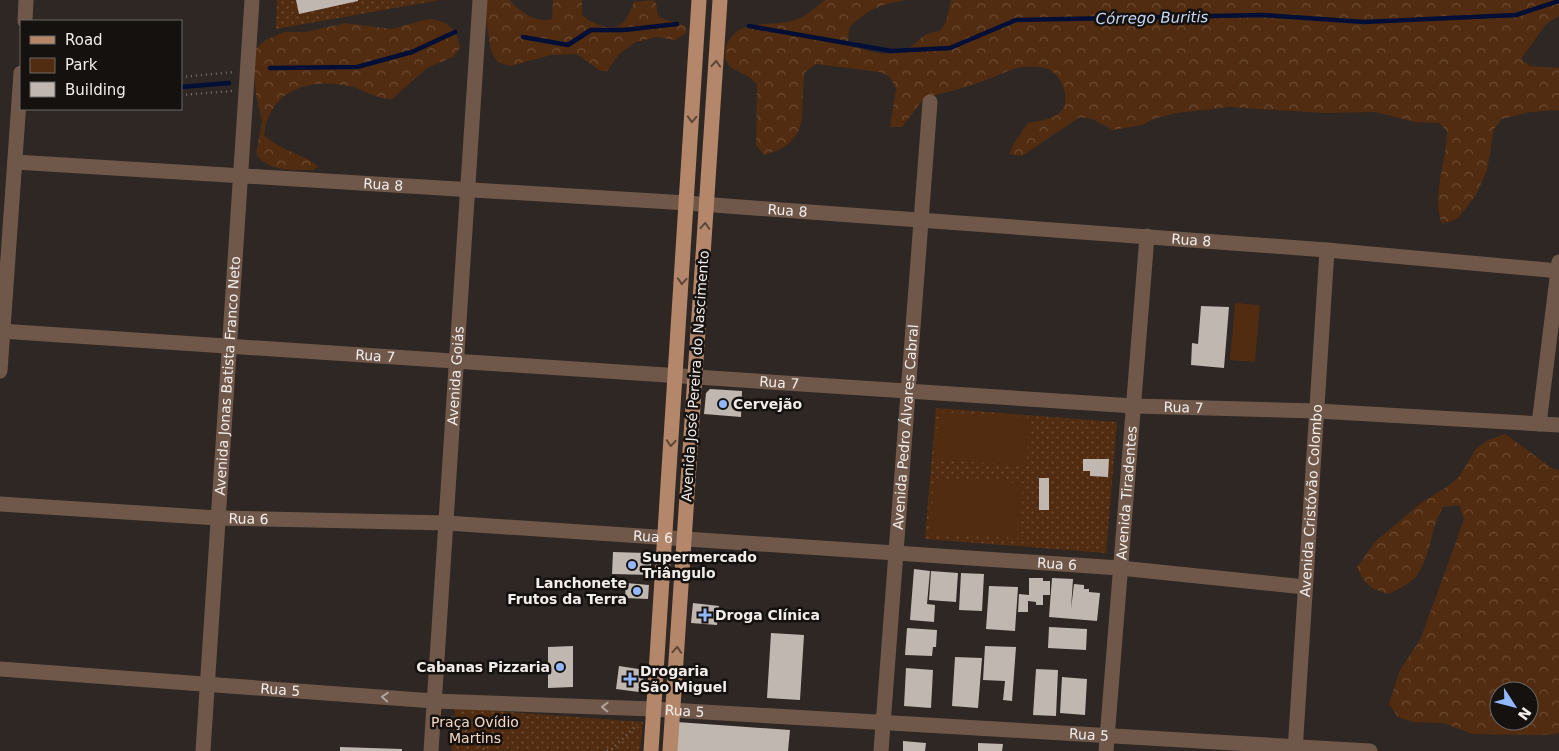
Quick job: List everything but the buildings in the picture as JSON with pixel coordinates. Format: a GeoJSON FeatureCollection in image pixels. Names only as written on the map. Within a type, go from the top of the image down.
{"type":"FeatureCollection","features":[{"type":"Feature","properties":{"kind":"main road","name":"Avenida José Pereira do Nascimento"},"geometry":{"type":"LineString","coordinates":[[651,751],[699,0]]}},
{"type":"Feature","properties":{"kind":"main road","name":"Avenida José Pereira do Nascimento"},"geometry":{"type":"LineString","coordinates":[[670,751],[720,0]]}},
{"type":"Feature","properties":{"kind":"main road"},"geometry":{"type":"LineString","coordinates":[[698,16],[719,16]]}},
{"type":"Feature","properties":{"kind":"street"},"geometry":{"type":"LineString","coordinates":[[24,20],[26,0]]}},
{"type":"Feature","properties":{"kind":"street","name":"Avenida Jonas Batista Franco Neto"},"geometry":{"type":"LineString","coordinates":[[203,751],[252,0]]}},
{"type":"Feature","properties":{"kind":"street","name":"Avenida Goiás"},"geometry":{"type":"LineString","coordinates":[[431,751],[480,0]]}},
{"type":"Feature","properties":{"kind":"street"},"geometry":{"type":"LineString","coordinates":[[0,371],[20,88]]}},
{"type":"Feature","properties":{"kind":"street","name":"Avenida Pedro Álvares Cabral"},"geometry":{"type":"LineString","coordinates":[[880,751],[930,102]]}},
{"type":"Feature","properties":{"kind":"street","name":"Rua 8"},"geometry":{"type":"LineString","coordinates":[[15,162],[706,204],[1559,268]]}},
{"type":"Feature","properties":{"kind":"street","name":"Avenida Tiradentes"},"geometry":{"type":"LineString","coordinates":[[1106,743],[1147,236]]}},
{"type":"Feature","properties":{"kind":"street","name":"Avenida Cristóvão Colombo"},"geometry":{"type":"LineString","coordinates":[[1295,749],[1327,250]]}},
{"type":"Feature","properties":{"kind":"street"},"geometry":{"type":"LineString","coordinates":[[1539,424],[1559,268]]}},
{"type":"Feature","properties":{"kind":"street","name":"Rua 7"},"geometry":{"type":"LineString","coordinates":[[2,331],[908,389],[1134,406],[1316,411],[1559,425]]}},
{"type":"Feature","properties":{"kind":"street","name":"Rua 6"},"geometry":{"type":"LineString","coordinates":[[0,504],[218,518],[446,523],[1120,568],[1305,587]]}},
{"type":"Feature","properties":{"kind":"street","name":"Rua 5"},"geometry":{"type":"LineString","coordinates":[[0,669],[434,701],[653,709],[883,722],[1106,743],[1370,751]]}},
{"type":"Feature","properties":{"kind":"path"},"geometry":{"type":"LineString","coordinates":[[182,76],[248,71]]}},
{"type":"Feature","properties":{"kind":"path"},"geometry":{"type":"LineString","coordinates":[[182,95],[246,90]]}},
{"type":"Feature","properties":{"kind":"path"},"geometry":{"type":"LineString","coordinates":[[434,701],[486,751]]}},
{"type":"Feature","properties":{"kind":"path"},"geometry":{"type":"LineString","coordinates":[[607,751],[611,750],[653,709]]}},
{"type":"Feature","properties":{"kind":"green space"},"geometry":{"type":"Polygon","coordinates":[[[277,0],[440,0],[276,29],[277,0]]]}},
{"type":"Feature","properties":{"kind":"green space"},"geometry":{"type":"Polygon","coordinates":[[[483,0],[510,0],[529,16],[546,20],[552,19],[553,0],[582,0],[582,15],[592,22],[615,27],[625,20],[634,2],[653,0],[656,3],[658,16],[686,27],[686,33],[675,40],[657,37],[636,42],[619,54],[607,71],[601,71],[576,54],[551,55],[510,66],[498,62],[491,51],[483,0]]]}},
{"type":"Feature","properties":{"kind":"green space"},"geometry":{"type":"Polygon","coordinates":[[[825,0],[907,0],[875,8],[862,16],[849,28],[848,41],[868,51],[890,54],[905,50],[923,36],[940,31],[946,22],[951,0],[1559,0],[1559,16],[1546,24],[1521,59],[1530,66],[1559,68],[1559,110],[1530,112],[1502,119],[1494,129],[1487,170],[1476,195],[1457,219],[1442,224],[1438,201],[1447,131],[1439,123],[1415,122],[1375,112],[1324,113],[1230,107],[1177,113],[1153,119],[1142,125],[1113,130],[1092,119],[1080,117],[1022,156],[1009,154],[1028,123],[1053,117],[1064,107],[1065,95],[1061,82],[1048,69],[1036,67],[1017,68],[967,86],[925,97],[902,127],[890,127],[896,89],[890,77],[880,72],[816,64],[805,72],[801,123],[798,133],[791,142],[780,149],[764,155],[756,145],[757,84],[729,65],[725,56],[726,47],[739,30],[748,26],[780,23],[800,18],[825,0]]]}},
{"type":"Feature","properties":{"kind":"green space"},"geometry":{"type":"Polygon","coordinates":[[[428,19],[440,21],[450,27],[457,36],[460,48],[453,57],[427,68],[392,99],[378,97],[356,88],[325,84],[297,89],[285,96],[275,106],[268,119],[264,135],[276,144],[318,166],[314,170],[290,170],[274,167],[261,160],[256,154],[262,121],[256,95],[253,57],[254,50],[266,40],[284,32],[305,32],[345,23],[392,29],[428,19]]]}},
{"type":"Feature","properties":{"kind":"green space"},"geometry":{"type":"Polygon","coordinates":[[[1235,303],[1260,305],[1255,362],[1230,360],[1235,303]]]}},
{"type":"Feature","properties":{"kind":"green space"},"geometry":{"type":"Polygon","coordinates":[[[936,408],[1117,422],[1106,553],[925,539],[936,408]]]}},
{"type":"Feature","properties":{"kind":"green space"},"geometry":{"type":"Polygon","coordinates":[[[939,412],[1030,418],[1026,466],[935,459],[939,412]]]}},
{"type":"Feature","properties":{"kind":"green space"},"geometry":{"type":"Polygon","coordinates":[[[1505,434],[1553,469],[1559,470],[1559,733],[1548,735],[1472,734],[1444,723],[1413,722],[1398,717],[1389,704],[1400,670],[1420,640],[1464,519],[1459,505],[1443,507],[1435,524],[1425,561],[1416,577],[1407,584],[1389,594],[1383,592],[1369,585],[1357,567],[1375,542],[1421,503],[1460,476],[1475,450],[1488,440],[1505,434]]]}},
{"type":"Feature","properties":{"kind":"green space"},"geometry":{"type":"Polygon","coordinates":[[[934,478],[1023,483],[1020,538],[931,533],[934,478]]]}},
{"type":"Feature","properties":{"kind":"green space","name":"Praça Ovídio Martins"},"geometry":{"type":"Polygon","coordinates":[[[455,708],[643,722],[640,751],[451,751],[455,708]]]}},
{"type":"Feature","properties":{"kind":"waterway","name":"Córrego Buritis"},"geometry":{"type":"LineString","coordinates":[[749,26],[891,51],[950,48],[1016,20],[1263,15],[1364,22],[1516,15],[1559,1]]}},
{"type":"Feature","properties":{"kind":"waterway","name":"Córrego Buritis"},"geometry":{"type":"LineString","coordinates":[[523,37],[568,45],[591,30],[624,30],[677,24]]}},
{"type":"Feature","properties":{"kind":"waterway","name":"Córrego Buritis"},"geometry":{"type":"LineString","coordinates":[[270,68],[357,67],[412,52],[455,32]]}},
{"type":"Feature","properties":{"kind":"waterway","name":"Córrego Buritis"},"geometry":{"type":"LineString","coordinates":[[182,87],[229,83]]}},
{"type":"Feature","properties":{"kind":"place","name":"Cervejão"},"geometry":{"type":"Point","coordinates":[723,404]}},
{"type":"Feature","properties":{"kind":"place","name":"Supermercado Triângulo"},"geometry":{"type":"Point","coordinates":[632,565]}},
{"type":"Feature","properties":{"kind":"place","name":"Lanchonete Frutos da Terra"},"geometry":{"type":"Point","coordinates":[637,591]}},
{"type":"Feature","properties":{"kind":"place","name":"Droga Clínica"},"geometry":{"type":"Point","coordinates":[705,615]}},
{"type":"Feature","properties":{"kind":"place","name":"Cabanas Pizzaria"},"geometry":{"type":"Point","coordinates":[560,667]}},
{"type":"Feature","properties":{"kind":"place","name":"Drogaria São Miguel"},"geometry":{"type":"Point","coordinates":[630,679]}}]}
